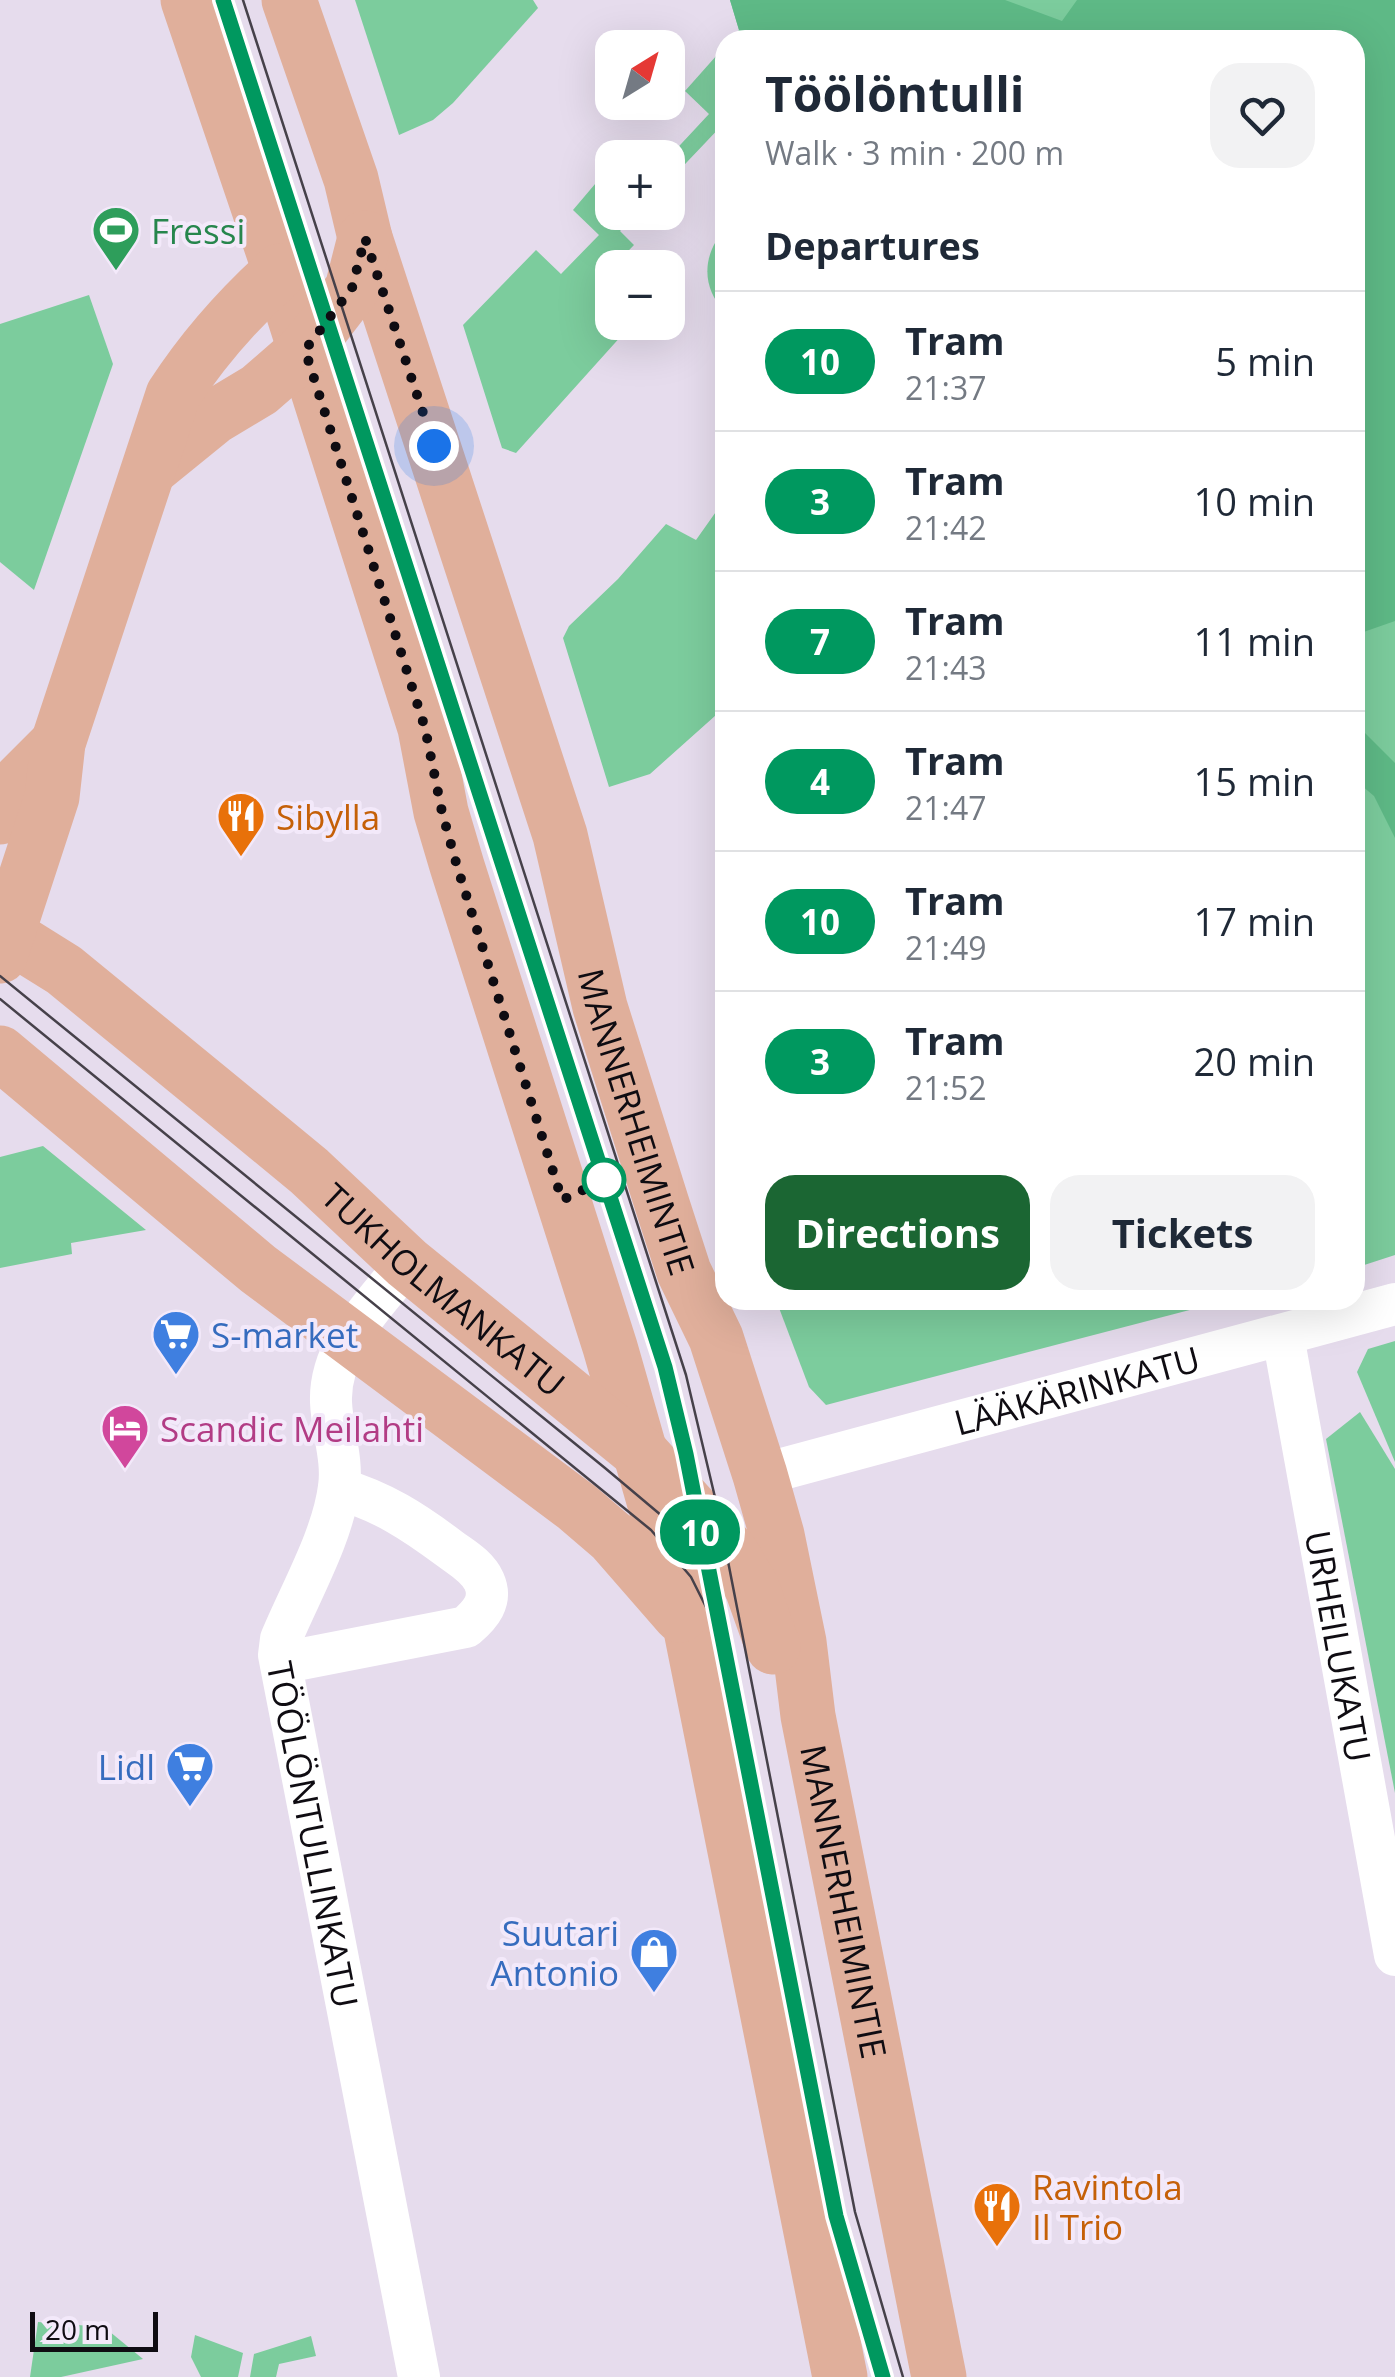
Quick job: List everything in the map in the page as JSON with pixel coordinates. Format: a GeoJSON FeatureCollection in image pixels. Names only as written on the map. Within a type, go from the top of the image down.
{"type":"FeatureCollection","features":[{"type":"Feature","properties":{"kind":"main road"},"geometry":{"type":"LineString","coordinates":[[188,0],[280,271],[425,728],[464,892],[642,1455],[691,1630],[840,2377]]}},
{"type":"Feature","properties":{"kind":"main road","name":"MANNERHEIMINTIE"},"geometry":{"type":"LineString","coordinates":[[289,0],[351,179],[365,238],[560,835],[600,1007],[656,1186],[684,1272],[716,1338],[777,1535],[800,1642],[808,1716],[939,2377]]}},
{"type":"Feature","properties":{"kind":"main road"},"geometry":{"type":"LineString","coordinates":[[150,468],[214,418],[259,390],[305,350],[352,288],[365,238]]}},
{"type":"Feature","properties":{"kind":"main road"},"geometry":{"type":"LineString","coordinates":[[2,940],[52,798],[58,743],[174,395],[202,351],[234,312],[280,271]]}},
{"type":"Feature","properties":{"kind":"main road"},"geometry":{"type":"LineString","coordinates":[[0,817],[21,780],[58,743]]}},
{"type":"Feature","properties":{"kind":"main road","name":"TUKHOLMANKATU"},"geometry":{"type":"LineString","coordinates":[[2,940],[54,963],[309,1171],[407,1263],[642,1455],[732,1554],[752,1588],[780,1670],[808,1716]]}},
{"type":"Feature","properties":{"kind":"main road"},"geometry":{"type":"LineString","coordinates":[[0,1052],[258,1270],[600,1527],[674,1606],[691,1630]]}},
{"type":"Feature","properties":{"kind":"street","name":"TÖÖLÖNTULLINKATU"},"geometry":{"type":"LineString","coordinates":[[407,1263],[348,1339],[332,1370],[339,1489],[328,1527],[281,1639],[280,1664],[419,2377]]}},
{"type":"Feature","properties":{"kind":"street","name":"LÄÄKÄRINKATU"},"geometry":{"type":"LineString","coordinates":[[760,1474],[1395,1304]]}},
{"type":"Feature","properties":{"kind":"street","name":"URHEILUKATU"},"geometry":{"type":"LineString","coordinates":[[1263,1340],[1395,1955]]}},
{"type":"Feature","properties":{"kind":"street"},"geometry":{"type":"LineString","coordinates":[[280,1664],[466,1627],[482,1614],[487,1596],[485,1582],[475,1568],[406,1516],[339,1489]]}},
{"type":"Feature","properties":{"kind":"green space"},"geometry":{"type":"Polygon","coordinates":[[[355,0],[533,0],[538,8],[453,103],[433,120],[399,135],[355,0]]]}},
{"type":"Feature","properties":{"kind":"green space"},"geometry":{"type":"Polygon","coordinates":[[[730,0],[1395,0],[1395,1255],[1365,1265],[1365,30],[739,30],[730,0]]]}},
{"type":"Feature","properties":{"kind":"green space"},"geometry":{"type":"Polygon","coordinates":[[[730,0],[1005,0],[1062,21],[1077,0],[1395,0],[1395,621],[1365,632],[1365,30],[739,30],[730,0]]]}},
{"type":"Feature","properties":{"kind":"green space"},"geometry":{"type":"Polygon","coordinates":[[[715,57],[715,133],[685,164],[685,140],[709,114],[685,91],[715,57]]]}},
{"type":"Feature","properties":{"kind":"green space"},"geometry":{"type":"Polygon","coordinates":[[[595,184],[595,230],[621,230],[634,245],[629,250],[595,250],[595,340],[618,340],[516,453],[502,448],[463,325],[536,250],[561,274],[599,235],[573,210],[595,184]]]}},
{"type":"Feature","properties":{"kind":"green space"},"geometry":{"type":"Polygon","coordinates":[[[715,243],[715,298],[707,271],[715,243]]]}},
{"type":"Feature","properties":{"kind":"green space"},"geometry":{"type":"Polygon","coordinates":[[[89,295],[113,364],[34,590],[0,562],[0,324],[89,295]]]}},
{"type":"Feature","properties":{"kind":"green space"},"geometry":{"type":"Polygon","coordinates":[[[715,513],[715,716],[650,774],[609,787],[563,638],[569,626],[618,579],[666,524],[696,540],[715,513]]]}},
{"type":"Feature","properties":{"kind":"green space"},"geometry":{"type":"Polygon","coordinates":[[[1365,733],[1395,763],[1395,838],[1374,796],[1365,788],[1365,733]]]}},
{"type":"Feature","properties":{"kind":"green space"},"geometry":{"type":"Polygon","coordinates":[[[43,1146],[146,1230],[71,1243],[72,1254],[0,1268],[0,1157],[43,1146]]]}},
{"type":"Feature","properties":{"kind":"green space"},"geometry":{"type":"Polygon","coordinates":[[[780,1310],[1190,1310],[826,1405],[809,1387],[780,1310]]]}},
{"type":"Feature","properties":{"kind":"green space"},"geometry":{"type":"Polygon","coordinates":[[[1395,1341],[1395,1462],[1357,1372],[1368,1349],[1395,1341]]]}},
{"type":"Feature","properties":{"kind":"green space"},"geometry":{"type":"Polygon","coordinates":[[[1360,1412],[1395,1469],[1395,1793],[1326,1439],[1360,1412]]]}},
{"type":"Feature","properties":{"kind":"green space"},"geometry":{"type":"Polygon","coordinates":[[[38,2322],[104,2327],[143,2359],[61,2377],[30,2377],[38,2322]]]}},
{"type":"Feature","properties":{"kind":"green space"},"geometry":{"type":"Polygon","coordinates":[[[195,2335],[243,2353],[238,2377],[201,2377],[191,2357],[195,2335]]]}},
{"type":"Feature","properties":{"kind":"green space"},"geometry":{"type":"Polygon","coordinates":[[[311,2336],[316,2356],[279,2364],[276,2377],[250,2377],[254,2354],[311,2336]]]}},
{"type":"Feature","properties":{"kind":"tram line"},"geometry":{"type":"LineString","coordinates":[[223,0],[665,1367],[686,1454],[836,2216],[883,2377]]}},
{"type":"Feature","properties":{"kind":"tram line","name":"10"},"geometry":{"type":"LineString","coordinates":[[223,0],[665,1367],[686,1454],[836,2216],[883,2377]]}},
{"type":"Feature","properties":{"kind":"tram line"},"geometry":{"type":"LineString","coordinates":[[243,0],[686,1375],[718,1510],[855,2212],[903,2377]]}},
{"type":"Feature","properties":{"kind":"tram line"},"geometry":{"type":"LineString","coordinates":[[0,976],[605,1468],[668,1521],[703,1562]]}},
{"type":"Feature","properties":{"kind":"tram line"},"geometry":{"type":"LineString","coordinates":[[0,999],[651,1530],[691,1577],[707,1609]]}},
{"type":"Feature","properties":{"kind":"place","name":"Fressi"},"geometry":{"type":"Point","coordinates":[116,272]}},
{"type":"Feature","properties":{"kind":"place","name":"Sibylla"},"geometry":{"type":"Point","coordinates":[241,858]}},
{"type":"Feature","properties":{"kind":"place","name":"S-market"},"geometry":{"type":"Point","coordinates":[176,1376]}},
{"type":"Feature","properties":{"kind":"place","name":"Scandic Meilahti"},"geometry":{"type":"Point","coordinates":[125,1470]}},
{"type":"Feature","properties":{"kind":"place","name":"Lidl"},"geometry":{"type":"Point","coordinates":[190,1808]}},
{"type":"Feature","properties":{"kind":"place","name":"Suutari Antonio"},"geometry":{"type":"Point","coordinates":[654,1994]}},
{"type":"Feature","properties":{"kind":"place","name":"Ravintola Il Trio"},"geometry":{"type":"Point","coordinates":[997,2248]}},
{"type":"Feature","properties":{"kind":"route"},"geometry":{"type":"LineString","coordinates":[[434,446],[365,238],[352,288],[305,350],[425,728],[457,866],[562,1200],[604,1180]]}}]}
